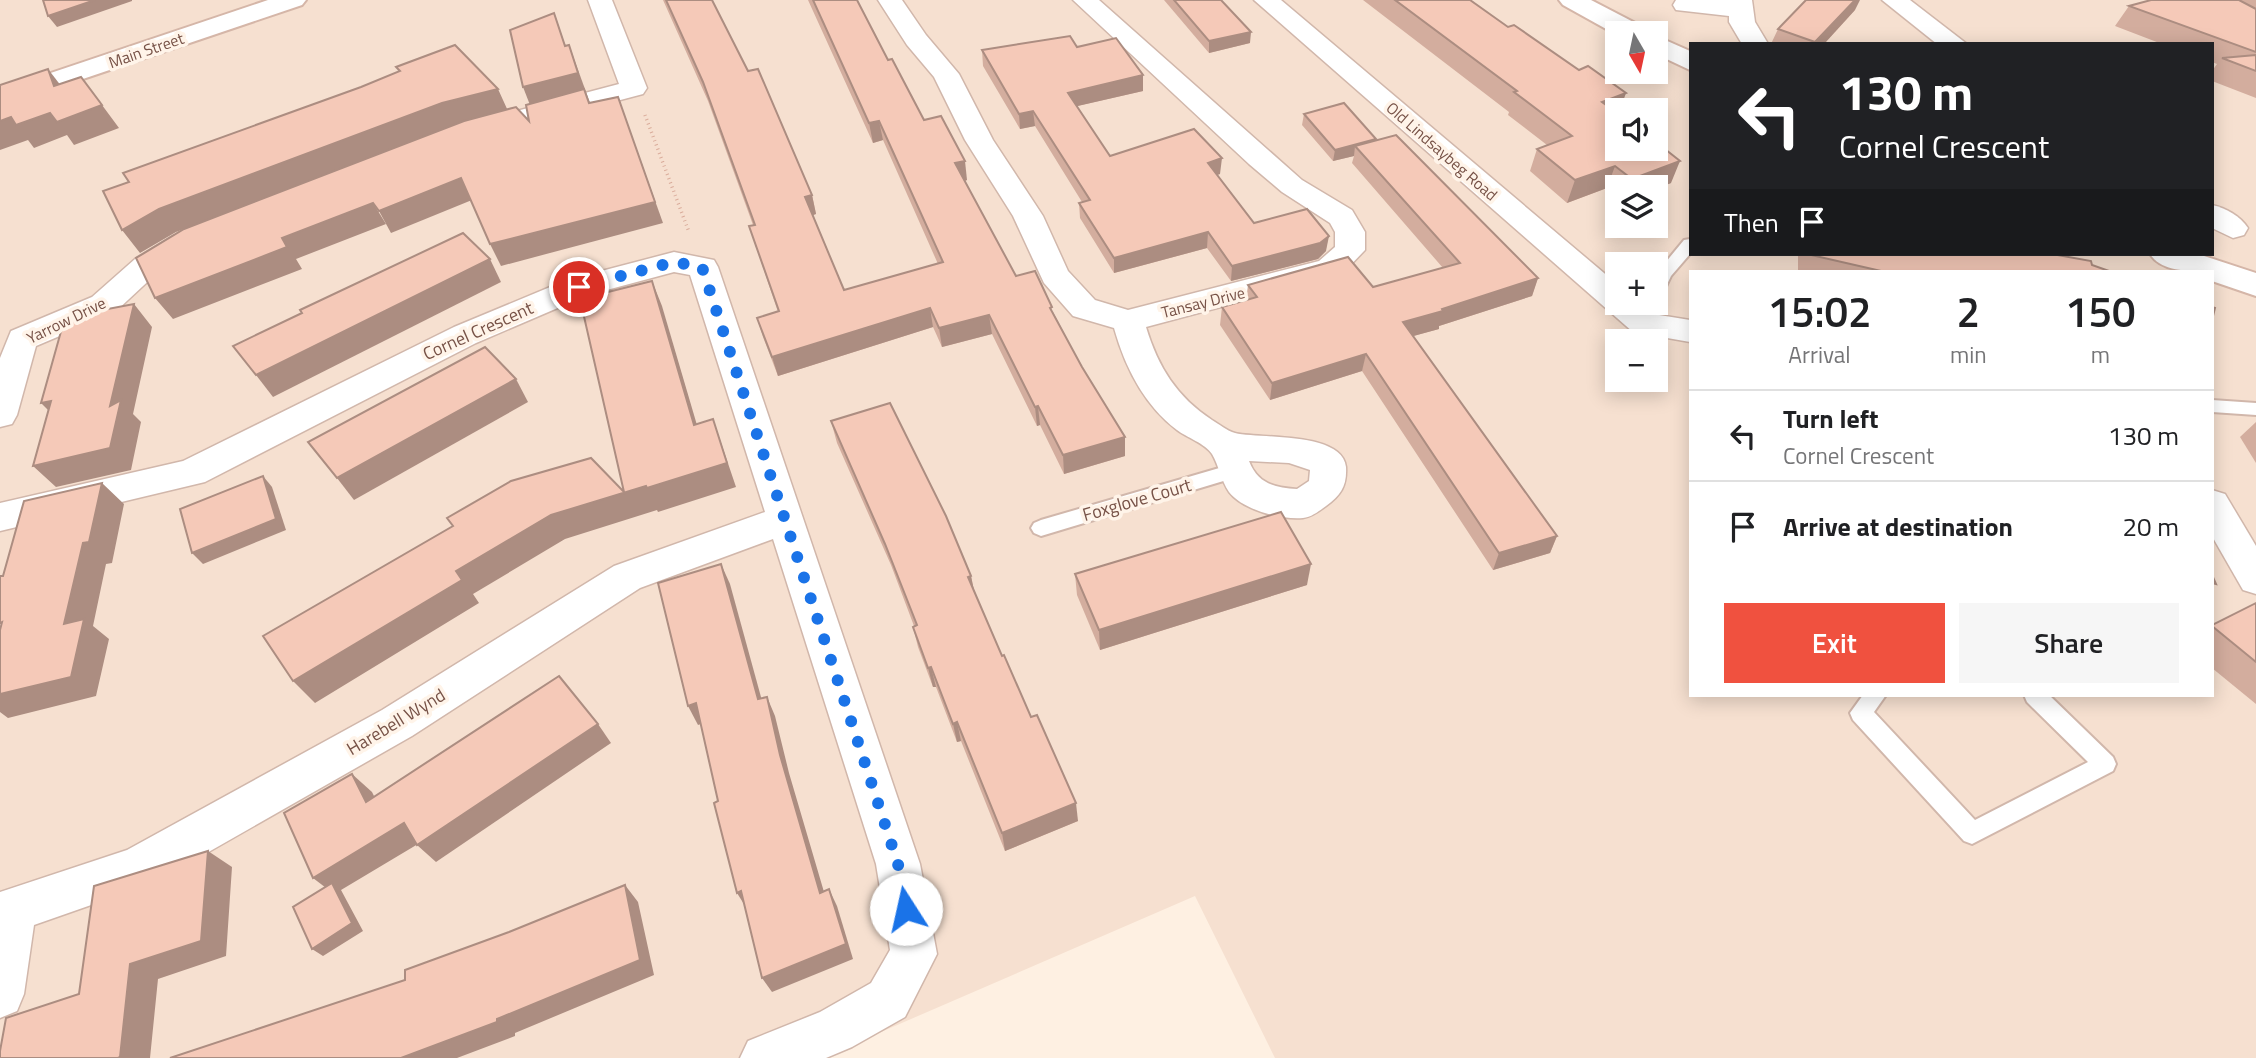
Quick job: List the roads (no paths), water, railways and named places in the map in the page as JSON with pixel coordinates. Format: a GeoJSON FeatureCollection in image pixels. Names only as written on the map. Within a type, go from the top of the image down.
{"type":"FeatureCollection","features":[{"type":"Feature","properties":{"kind":"street","name":"Main Street"},"geometry":{"type":"LineString","coordinates":[[0,99],[293,0]]}},
{"type":"Feature","properties":{"kind":"street"},"geometry":{"type":"LineString","coordinates":[[452,138],[634,88],[600,0]]}},
{"type":"Feature","properties":{"kind":"street"},"geometry":{"type":"LineString","coordinates":[[890,0],[916,40],[946,74],[979,140],[1028,216],[1055,276],[1084,307],[1128,321]]}},
{"type":"Feature","properties":{"kind":"street","name":"Tansay Drive"},"geometry":{"type":"LineString","coordinates":[[1085,0],[1292,186],[1342,217],[1350,232],[1350,250],[1330,268],[1128,321]]}},
{"type":"Feature","properties":{"kind":"street","name":"Old Lindsaybeg Road"},"geometry":{"type":"LineString","coordinates":[[1266,0],[1605,291]]}},
{"type":"Feature","properties":{"kind":"street"},"geometry":{"type":"LineString","coordinates":[[1572,0],[1611,21]]}},
{"type":"Feature","properties":{"kind":"street"},"geometry":{"type":"LineString","coordinates":[[1894,0],[1951,42]]}},
{"type":"Feature","properties":{"kind":"street"},"geometry":{"type":"LineString","coordinates":[[1685,5],[1740,5],[1742,22],[1754,41]]}},
{"type":"Feature","properties":{"kind":"street"},"geometry":{"type":"LineString","coordinates":[[1668,50],[1689,61]]}},
{"type":"Feature","properties":{"kind":"street","name":"Yarrow Drive"},"geometry":{"type":"LineString","coordinates":[[0,415],[22,339],[103,305],[146,266],[188,241],[213,232]]}},
{"type":"Feature","properties":{"kind":"street"},"geometry":{"type":"LineString","coordinates":[[2172,256],[2212,270]]}},
{"type":"Feature","properties":{"kind":"street","name":"Cornel Crescent"},"geometry":{"type":"LineString","coordinates":[[0,517],[192,472],[465,335],[579,287],[674,262],[702,267],[786,520]]}},
{"type":"Feature","properties":{"kind":"street"},"geometry":{"type":"LineString","coordinates":[[2214,271],[2256,285]]}},
{"type":"Feature","properties":{"kind":"street","name":"Old Lindsaybeg Road"},"geometry":{"type":"LineString","coordinates":[[1646,315],[1669,326]]}},
{"type":"Feature","properties":{"kind":"street","name":"Foxglove Court"},"geometry":{"type":"LineString","coordinates":[[1128,321],[1137,354],[1152,384],[1230,458]]}},
{"type":"Feature","properties":{"kind":"street"},"geometry":{"type":"LineString","coordinates":[[2214,507],[2256,579]]}},
{"type":"Feature","properties":{"kind":"street"},"geometry":{"type":"LineString","coordinates":[[765,1058],[835,1030],[888,999],[914,954],[898,864],[786,520]]}},
{"type":"Feature","properties":{"kind":"street","name":"Harebell Wynd"},"geometry":{"type":"LineString","coordinates":[[7,911],[138,868],[397,723],[627,578],[786,520]]}},
{"type":"Feature","properties":{"kind":"street"},"geometry":{"type":"LineString","coordinates":[[0,994],[7,911]]}},
{"type":"Feature","properties":{"kind":"lane"},"geometry":{"type":"LineString","coordinates":[[1668,269],[1689,245]]}},
{"type":"Feature","properties":{"kind":"lane"},"geometry":{"type":"LineString","coordinates":[[2214,406],[2256,409]]}},
{"type":"Feature","properties":{"kind":"lane","name":"Foxglove Court"},"geometry":{"type":"LineString","coordinates":[[1041,528],[1230,458]]}},
{"type":"Feature","properties":{"kind":"lane"},"geometry":{"type":"LineString","coordinates":[[1873,697],[1861,713],[1972,833],[2105,764],[2037,697]]}}]}
